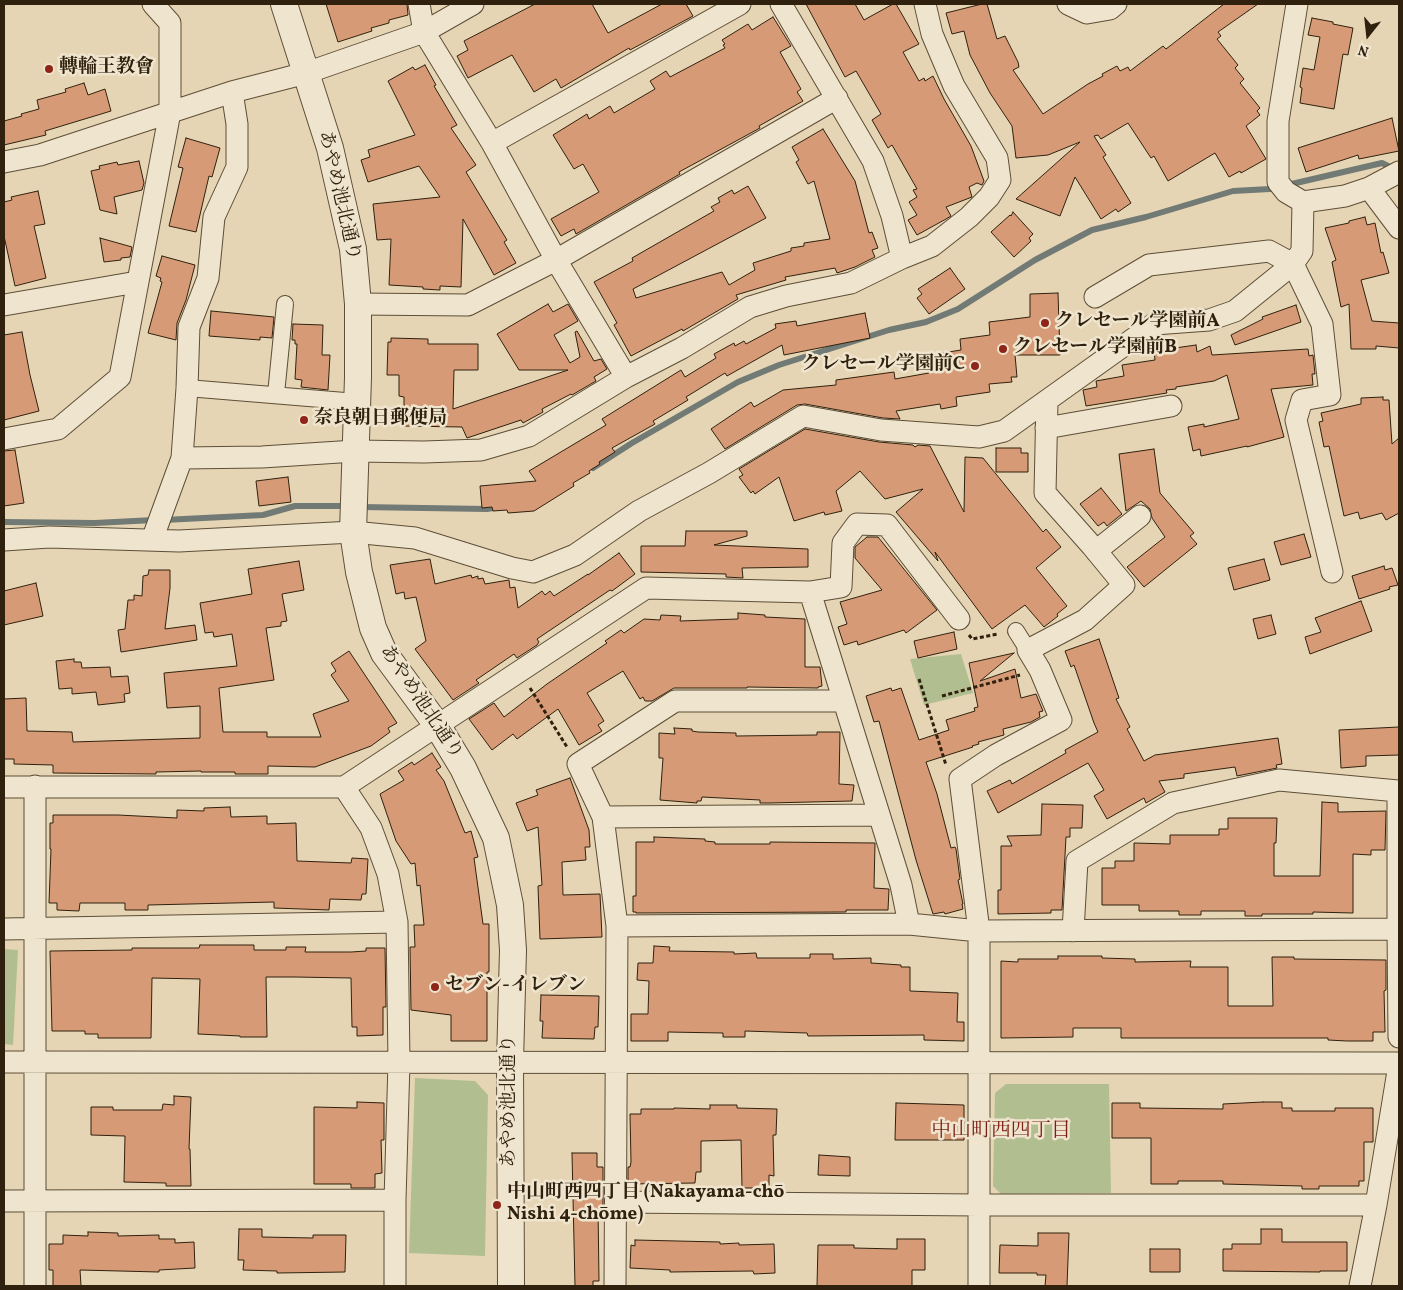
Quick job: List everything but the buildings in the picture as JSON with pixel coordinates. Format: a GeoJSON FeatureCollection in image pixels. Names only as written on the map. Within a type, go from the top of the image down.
{"type":"FeatureCollection","features":[{"type":"Feature","properties":{"kind":"street"},"geometry":{"type":"LineString","coordinates":[[4,439],[58,429],[120,377],[170,112],[170,23],[153,4]]}},
{"type":"Feature","properties":{"kind":"street","name":"あやめ池北通り"},"geometry":{"type":"LineString","coordinates":[[284,4],[330,148],[354,250],[358,304],[353,532],[359,572],[373,628],[384,653],[436,725],[463,768],[480,802],[496,838],[510,905],[513,950],[510,1062],[511,1286]]}},
{"type":"Feature","properties":{"kind":"street"},"geometry":{"type":"LineString","coordinates":[[419,4],[424,32],[492,143],[556,260],[626,377]]}},
{"type":"Feature","properties":{"kind":"street"},"geometry":{"type":"LineString","coordinates":[[4,162],[40,155],[232,92],[306,73],[424,32],[473,4]]}},
{"type":"Feature","properties":{"kind":"street"},"geometry":{"type":"LineString","coordinates":[[492,143],[740,4]]}},
{"type":"Feature","properties":{"kind":"street"},"geometry":{"type":"LineString","coordinates":[[781,4],[873,161],[892,216],[902,258]]}},
{"type":"Feature","properties":{"kind":"street"},"geometry":{"type":"LineString","coordinates":[[182,458],[262,457],[355,451],[424,452],[481,450],[528,436],[626,377],[682,348],[750,307],[786,296],[851,283],[902,258],[932,246],[962,223],[988,197],[1000,180],[997,158],[954,86],[932,34],[925,4]]}},
{"type":"Feature","properties":{"kind":"street"},"geometry":{"type":"LineString","coordinates":[[1068,4],[1086,13],[1110,9],[1116,4]]}},
{"type":"Feature","properties":{"kind":"street"},"geometry":{"type":"LineString","coordinates":[[1297,4],[1278,120],[1278,182],[1286,192],[1303,202],[1345,196],[1369,188],[1399,172]]}},
{"type":"Feature","properties":{"kind":"street"},"geometry":{"type":"LineString","coordinates":[[152,540],[182,458],[189,327],[208,278],[214,217],[237,167],[237,124],[232,92]]}},
{"type":"Feature","properties":{"kind":"street"},"geometry":{"type":"LineString","coordinates":[[358,304],[468,305],[556,260],[837,98]]}},
{"type":"Feature","properties":{"kind":"street"},"geometry":{"type":"LineString","coordinates":[[1369,188],[1399,228]]}},
{"type":"Feature","properties":{"kind":"street"},"geometry":{"type":"LineString","coordinates":[[4,540],[49,537],[179,541],[353,532],[415,538],[512,568],[533,572],[575,555],[639,511],[709,473],[803,416],[881,430],[979,437],[1004,431],[1154,324],[1209,320],[1236,310],[1293,264],[1302,251],[1303,202]]}},
{"type":"Feature","properties":{"kind":"street"},"geometry":{"type":"LineString","coordinates":[[1095,297],[1150,265],[1269,250],[1293,264],[1322,324],[1330,395],[1302,400],[1296,420],[1332,572]]}},
{"type":"Feature","properties":{"kind":"street"},"geometry":{"type":"LineString","coordinates":[[4,305],[137,282]]}},
{"type":"Feature","properties":{"kind":"street"},"geometry":{"type":"LineString","coordinates":[[276,394],[285,304]]}},
{"type":"Feature","properties":{"kind":"street"},"geometry":{"type":"LineString","coordinates":[[187,388],[357,402]]}},
{"type":"Feature","properties":{"kind":"street"},"geometry":{"type":"LineString","coordinates":[[1028,650],[1085,620],[1124,585],[1045,493],[1046,401]]}},
{"type":"Feature","properties":{"kind":"street"},"geometry":{"type":"LineString","coordinates":[[1046,428],[1171,406]]}},
{"type":"Feature","properties":{"kind":"street"},"geometry":{"type":"LineString","coordinates":[[1096,551],[1140,516]]}},
{"type":"Feature","properties":{"kind":"street"},"geometry":{"type":"LineString","coordinates":[[4,787],[344,787],[646,588],[810,592],[841,587],[843,543],[857,524],[887,525],[959,618]]}},
{"type":"Feature","properties":{"kind":"street"},"geometry":{"type":"LineString","coordinates":[[810,592],[842,701],[901,885],[909,924]]}},
{"type":"Feature","properties":{"kind":"street"},"geometry":{"type":"LineString","coordinates":[[979,1286],[979,931],[960,779],[996,755],[1061,720],[1040,670],[1016,631]]}},
{"type":"Feature","properties":{"kind":"street"},"geometry":{"type":"LineString","coordinates":[[616,1286],[617,926],[603,817],[578,764],[675,701],[842,701]]}},
{"type":"Feature","properties":{"kind":"street"},"geometry":{"type":"LineString","coordinates":[[1073,930],[1077,861],[1173,803],[1279,780],[1398,791],[1399,1037]]}},
{"type":"Feature","properties":{"kind":"street"},"geometry":{"type":"LineString","coordinates":[[35,786],[35,1286]]}},
{"type":"Feature","properties":{"kind":"street"},"geometry":{"type":"LineString","coordinates":[[344,787],[371,828],[388,874],[397,922],[399,1062],[395,1200],[395,1286]]}},
{"type":"Feature","properties":{"kind":"street"},"geometry":{"type":"LineString","coordinates":[[603,817],[879,814]]}},
{"type":"Feature","properties":{"kind":"street"},"geometry":{"type":"LineString","coordinates":[[4,929],[397,922]]}},
{"type":"Feature","properties":{"kind":"street"},"geometry":{"type":"LineString","coordinates":[[617,926],[909,924],[979,931],[1398,929]]}},
{"type":"Feature","properties":{"kind":"street"},"geometry":{"type":"LineString","coordinates":[[4,1062],[1399,1064],[1376,1205],[1360,1286]]}},
{"type":"Feature","properties":{"kind":"street"},"geometry":{"type":"LineString","coordinates":[[4,1201],[395,1200]]}},
{"type":"Feature","properties":{"kind":"street"},"geometry":{"type":"LineString","coordinates":[[616,1202],[979,1205],[1376,1205]]}},
{"type":"Feature","properties":{"kind":"path"},"geometry":{"type":"LineString","coordinates":[[959,618],[972,639],[1016,631]]}},
{"type":"Feature","properties":{"kind":"path"},"geometry":{"type":"LineString","coordinates":[[942,696],[1040,670]]}},
{"type":"Feature","properties":{"kind":"path"},"geometry":{"type":"LineString","coordinates":[[519,671],[578,764]]}},
{"type":"Feature","properties":{"kind":"path"},"geometry":{"type":"LineString","coordinates":[[919,679],[954,792],[962,801]]}},
{"type":"Feature","properties":{"kind":"green space"},"geometry":{"type":"Polygon","coordinates":[[[961,654],[973,693],[924,705],[910,659],[961,654]]]}},
{"type":"Feature","properties":{"kind":"green space"},"geometry":{"type":"Polygon","coordinates":[[[4,949],[18,950],[13,1045],[4,1044],[4,949]]]}},
{"type":"Feature","properties":{"kind":"green space"},"geometry":{"type":"Polygon","coordinates":[[[415,1078],[475,1081],[488,1095],[485,1256],[409,1253],[415,1078]]]}},
{"type":"Feature","properties":{"kind":"green space"},"geometry":{"type":"Polygon","coordinates":[[[1006,1084],[1109,1084],[1111,1193],[1001,1194],[993,1186],[995,1093],[1006,1084]]]}},
{"type":"Feature","properties":{"kind":"waterway"},"geometry":{"type":"LineString","coordinates":[[593,468],[632,443],[738,382],[779,365],[889,330],[926,322],[958,309],[1035,260],[1092,230],[1146,217],[1233,191],[1270,189],[1382,163],[1394,169]]}},
{"type":"Feature","properties":{"kind":"waterway"},"geometry":{"type":"LineString","coordinates":[[164,520],[263,515],[295,506],[348,506]]}},
{"type":"Feature","properties":{"kind":"waterway"},"geometry":{"type":"LineString","coordinates":[[360,507],[487,509],[500,507]]}},
{"type":"Feature","properties":{"kind":"waterway"},"geometry":{"type":"LineString","coordinates":[[4,522],[95,523],[154,520]]}},
{"type":"Feature","properties":{"kind":"place","name":"轉輪王教會"},"geometry":{"type":"Point","coordinates":[49,69]}},
{"type":"Feature","properties":{"kind":"place","name":"クレセール学園前A"},"geometry":{"type":"Point","coordinates":[1045,323]}},
{"type":"Feature","properties":{"kind":"place","name":"クレセール学園前B"},"geometry":{"type":"Point","coordinates":[1003,349]}},
{"type":"Feature","properties":{"kind":"place","name":"クレセール学園前C"},"geometry":{"type":"Point","coordinates":[975,366]}},
{"type":"Feature","properties":{"kind":"place","name":"奈良朝日郵便局"},"geometry":{"type":"Point","coordinates":[304,420]}},
{"type":"Feature","properties":{"kind":"place","name":"セブン-イレブン"},"geometry":{"type":"Point","coordinates":[435,987]}},
{"type":"Feature","properties":{"kind":"place","name":"中山町西四丁目 (Nakayama-chō Nishi 4-chōme)"},"geometry":{"type":"Point","coordinates":[497,1205]}},
{"type":"Feature","properties":{"kind":"district","name":"中山町西四丁目"},"geometry":{"type":"Point","coordinates":[1001,1132]}}]}
